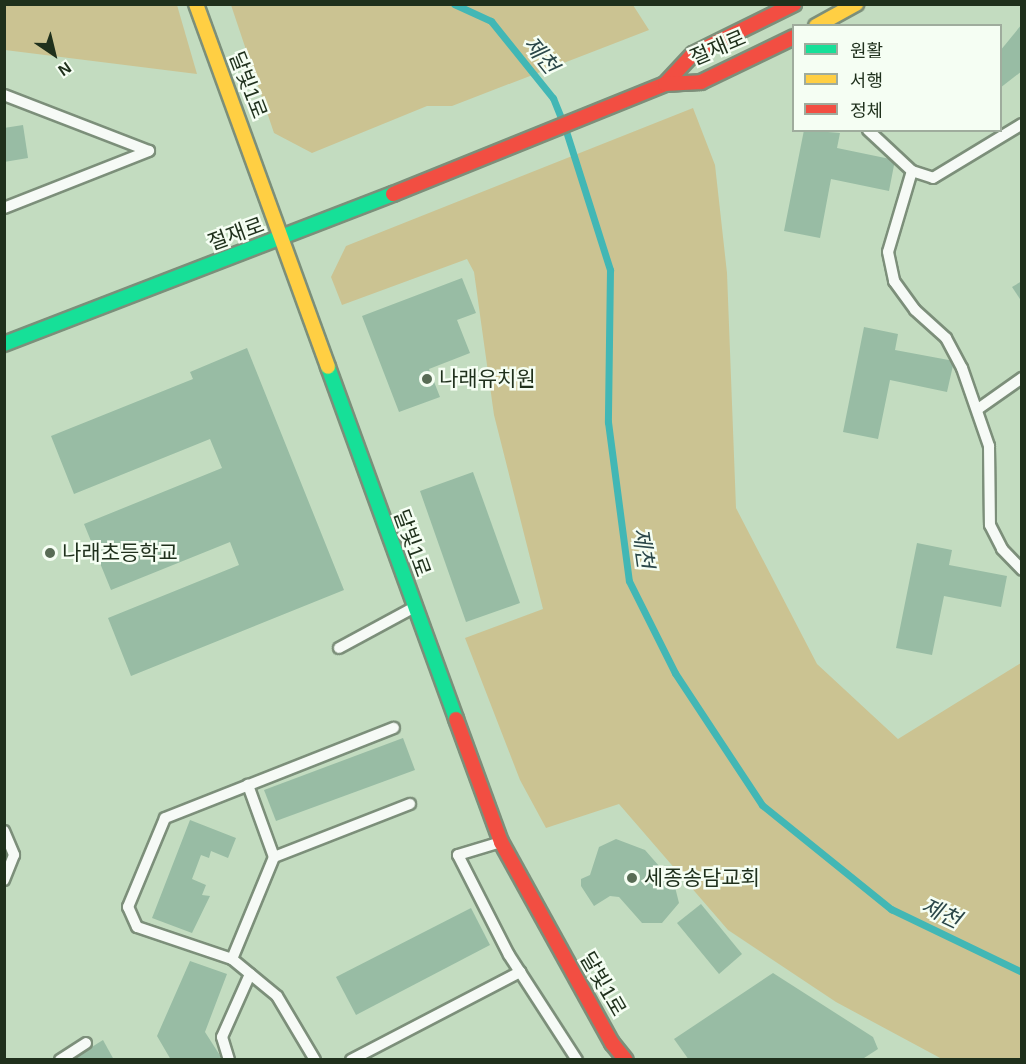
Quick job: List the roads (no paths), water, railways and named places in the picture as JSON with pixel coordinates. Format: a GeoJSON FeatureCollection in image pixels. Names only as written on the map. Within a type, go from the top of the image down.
{"type":"FeatureCollection","features":[{"type":"Feature","properties":{"kind":"street","name":"달빛1로"},"geometry":{"type":"LineString","coordinates":[[196,4],[284,238],[413,608],[501,842],[612,1043],[626,1059]]}},
{"type":"Feature","properties":{"kind":"street","name":"절재로"},"geometry":{"type":"LineString","coordinates":[[665,84],[693,54],[794,4]]}},
{"type":"Feature","properties":{"kind":"street"},"geometry":{"type":"LineString","coordinates":[[820,24],[856,4]]}},
{"type":"Feature","properties":{"kind":"street","name":"절재로"},"geometry":{"type":"LineString","coordinates":[[5,342],[284,238],[665,84],[701,82],[792,38]]}},
{"type":"Feature","properties":{"kind":"lane"},"geometry":{"type":"LineString","coordinates":[[4,94],[149,151],[4,208]]}},
{"type":"Feature","properties":{"kind":"lane"},"geometry":{"type":"LineString","coordinates":[[870,132],[912,171],[933,177],[1022,124]]}},
{"type":"Feature","properties":{"kind":"lane"},"geometry":{"type":"LineString","coordinates":[[912,171],[888,252],[894,281],[915,310],[946,338],[978,409],[988,446],[990,525],[1014,566],[1022,570]]}},
{"type":"Feature","properties":{"kind":"lane"},"geometry":{"type":"LineString","coordinates":[[978,409],[1022,378]]}},
{"type":"Feature","properties":{"kind":"lane"},"geometry":{"type":"LineString","coordinates":[[339,648],[413,608]]}},
{"type":"Feature","properties":{"kind":"lane"},"geometry":{"type":"LineString","coordinates":[[315,1059],[277,996],[232,959],[137,927],[128,907],[165,818],[394,728]]}},
{"type":"Feature","properties":{"kind":"lane"},"geometry":{"type":"LineString","coordinates":[[232,959],[274,857],[248,786]]}},
{"type":"Feature","properties":{"kind":"lane"},"geometry":{"type":"LineString","coordinates":[[274,857],[410,804]]}},
{"type":"Feature","properties":{"kind":"lane"},"geometry":{"type":"LineString","coordinates":[[4,831],[14,855],[4,880]]}},
{"type":"Feature","properties":{"kind":"lane"},"geometry":{"type":"LineString","coordinates":[[501,842],[458,855],[520,972],[578,1059]]}},
{"type":"Feature","properties":{"kind":"lane"},"geometry":{"type":"LineString","coordinates":[[351,1059],[520,972]]}},
{"type":"Feature","properties":{"kind":"lane"},"geometry":{"type":"LineString","coordinates":[[230,1059],[222,1037],[250,975]]}},
{"type":"Feature","properties":{"kind":"lane"},"geometry":{"type":"LineString","coordinates":[[60,1059],[86,1043]]}},
{"type":"Feature","properties":{"kind":"waterway","name":"제천"},"geometry":{"type":"LineString","coordinates":[[454,4],[491,21],[553,98],[561,118]]}},
{"type":"Feature","properties":{"kind":"waterway","name":"제천"},"geometry":{"type":"LineString","coordinates":[[566,131],[610,270],[608,422],[629,581],[675,673],[762,805],[891,909],[1022,972]]}},
{"type":"Feature","properties":{"kind":"place","name":"나래유치원"},"geometry":{"type":"Point","coordinates":[427,379]}},
{"type":"Feature","properties":{"kind":"place","name":"나래초등학교"},"geometry":{"type":"Point","coordinates":[50,553]}},
{"type":"Feature","properties":{"kind":"place","name":"세종송담교회"},"geometry":{"type":"Point","coordinates":[632,878]}}]}
